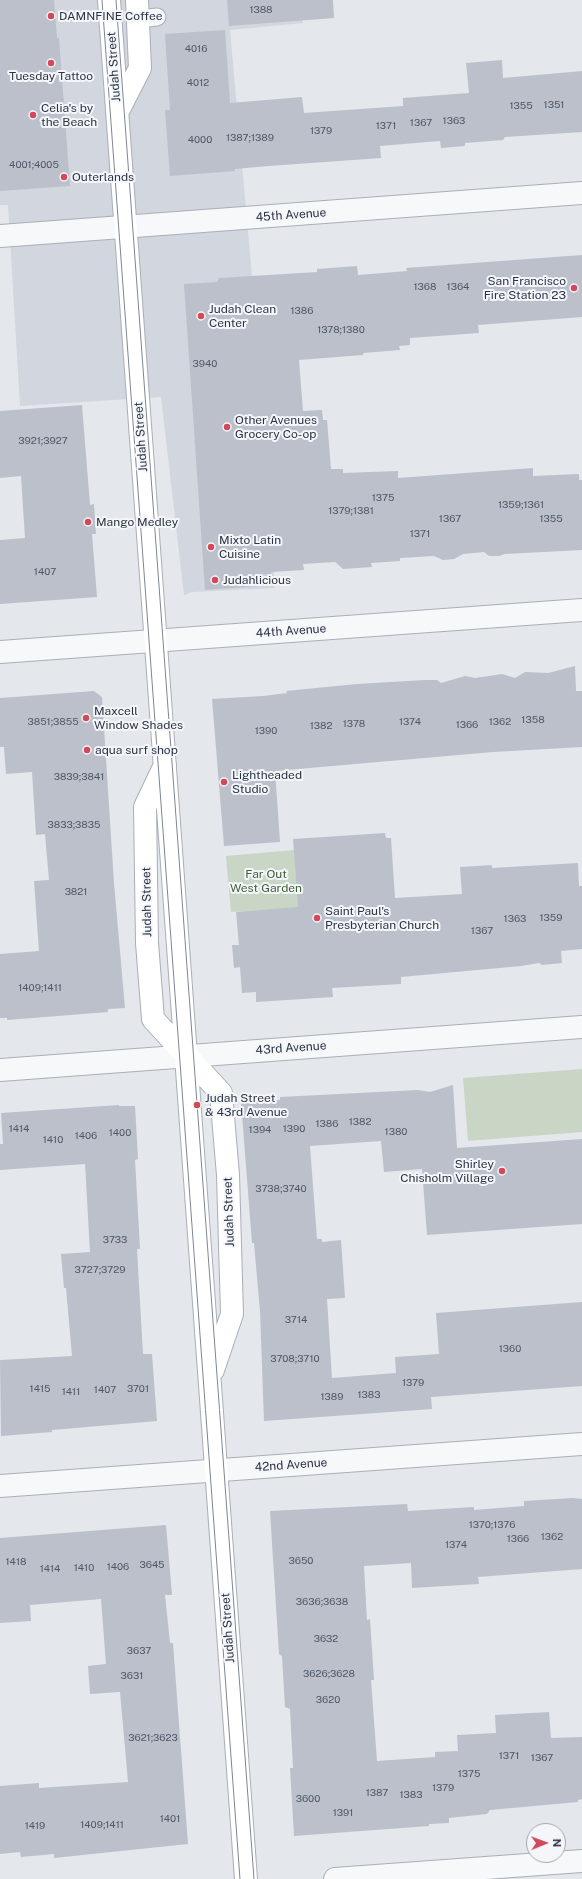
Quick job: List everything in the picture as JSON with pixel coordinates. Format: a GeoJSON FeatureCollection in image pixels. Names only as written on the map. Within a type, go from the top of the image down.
{"type":"FeatureCollection","features":[{"type":"Feature","properties":{"kind":"street","name":"Judah Street"},"geometry":{"type":"LineString","coordinates":[[109,0],[246,1879]]}},
{"type":"Feature","properties":{"kind":"street","name":"Judah Street"},"geometry":{"type":"LineString","coordinates":[[118,111],[140,68],[144,12]]}},
{"type":"Feature","properties":{"kind":"street","name":"45th Avenue"},"geometry":{"type":"LineString","coordinates":[[0,236],[582,193]]}},
{"type":"Feature","properties":{"kind":"street","name":"44th Avenue"},"geometry":{"type":"LineString","coordinates":[[0,652],[582,610]]}},
{"type":"Feature","properties":{"kind":"street","name":"Judah Street"},"geometry":{"type":"LineString","coordinates":[[165,764],[145,807],[148,958],[153,1018],[221,1092],[228,1175],[232,1314],[210,1378]]}},
{"type":"Feature","properties":{"kind":"street","name":"43rd Avenue"},"geometry":{"type":"LineString","coordinates":[[0,1070],[582,1027]]}},
{"type":"Feature","properties":{"kind":"street","name":"42nd Avenue"},"geometry":{"type":"LineString","coordinates":[[0,1486],[582,1444]]}},
{"type":"Feature","properties":{"kind":"street"},"geometry":{"type":"LineString","coordinates":[[335,1879],[582,1861]]}},
{"type":"Feature","properties":{"kind":"shaded area"},"geometry":{"type":"Polygon","coordinates":[[[0,0],[301,0],[303,23],[230,30],[251,265],[275,588],[192,592],[184,595],[161,397],[20,406],[8,205],[0,205],[0,0]]]}},
{"type":"Feature","properties":{"kind":"green space","name":"Far Out West Garden"},"geometry":{"type":"Polygon","coordinates":[[[294,850],[299,916],[263,910],[231,912],[226,856],[294,850]]]}},
{"type":"Feature","properties":{"kind":"green space"},"geometry":{"type":"Polygon","coordinates":[[[582,1069],[582,1132],[468,1141],[463,1078],[582,1069]]]}},
{"type":"Feature","properties":{"kind":"building"},"geometry":{"type":"Polygon","coordinates":[[[0,0],[54,0],[57,38],[59,38],[70,186],[0,191],[0,0]]]}},
{"type":"Feature","properties":{"kind":"building"},"geometry":{"type":"Polygon","coordinates":[[[227,0],[333,0],[334,18],[229,26],[227,0]]]}},
{"type":"Feature","properties":{"kind":"building"},"geometry":{"type":"Polygon","coordinates":[[[225,30],[230,103],[302,97],[304,113],[403,106],[403,98],[469,93],[466,63],[502,60],[503,78],[582,71],[582,132],[505,137],[503,140],[465,143],[465,146],[441,148],[440,141],[380,146],[381,158],[269,166],[235,169],[235,171],[170,176],[165,110],[170,110],[165,34],[225,30]]]}},
{"type":"Feature","properties":{"kind":"building"},"geometry":{"type":"Polygon","coordinates":[[[582,255],[582,317],[478,325],[479,333],[410,338],[410,345],[399,346],[400,350],[363,353],[363,355],[299,360],[303,411],[322,410],[323,420],[327,420],[331,469],[343,469],[343,473],[398,471],[398,478],[533,468],[533,476],[579,474],[579,480],[582,480],[582,550],[505,554],[499,556],[489,556],[484,552],[463,554],[454,559],[443,560],[434,556],[400,558],[400,561],[371,563],[372,567],[343,569],[335,562],[303,564],[304,570],[271,572],[271,574],[258,575],[259,586],[205,590],[184,284],[217,282],[219,278],[317,272],[317,269],[357,266],[358,275],[407,271],[406,268],[582,255]]]}},
{"type":"Feature","properties":{"kind":"building"},"geometry":{"type":"Polygon","coordinates":[[[82,405],[90,505],[94,504],[96,534],[92,534],[97,597],[0,604],[0,540],[25,538],[21,476],[0,478],[0,411],[82,405]]]}},
{"type":"Feature","properties":{"kind":"building"},"geometry":{"type":"Polygon","coordinates":[[[575,666],[576,691],[582,691],[582,747],[493,752],[275,771],[280,842],[224,846],[212,699],[263,696],[287,693],[286,691],[357,684],[425,680],[437,680],[441,683],[465,676],[475,678],[502,674],[515,678],[525,672],[548,673],[575,666]]]}},
{"type":"Feature","properties":{"kind":"building"},"geometry":{"type":"Polygon","coordinates":[[[94,691],[102,697],[114,883],[125,1008],[108,1009],[108,1012],[7,1020],[7,1018],[0,1018],[0,954],[39,951],[34,881],[49,880],[45,834],[36,835],[32,772],[6,774],[4,747],[0,747],[0,698],[94,691]]]}},
{"type":"Feature","properties":{"kind":"building"},"geometry":{"type":"Polygon","coordinates":[[[385,833],[386,838],[391,838],[395,898],[462,894],[460,867],[492,865],[492,868],[578,863],[579,886],[582,886],[582,949],[561,951],[562,963],[542,965],[539,963],[401,977],[401,984],[332,988],[333,997],[256,1002],[256,992],[242,993],[240,967],[234,968],[232,945],[239,945],[236,912],[298,907],[293,839],[385,833]]]}},
{"type":"Feature","properties":{"kind":"building"},"geometry":{"type":"Polygon","coordinates":[[[453,1085],[457,1148],[582,1139],[582,1224],[427,1235],[422,1169],[384,1172],[381,1141],[310,1146],[317,1239],[322,1239],[322,1242],[341,1240],[345,1298],[327,1299],[332,1378],[396,1373],[395,1357],[439,1354],[436,1313],[582,1302],[582,1386],[431,1397],[432,1409],[264,1421],[260,1311],[254,1243],[252,1243],[241,1102],[280,1100],[280,1097],[418,1090],[430,1092],[453,1085]]]}},
{"type":"Feature","properties":{"kind":"building"},"geometry":{"type":"Polygon","coordinates":[[[119,1105],[135,1106],[138,1159],[135,1160],[140,1249],[137,1249],[143,1354],[152,1354],[157,1421],[1,1436],[0,1360],[72,1356],[66,1288],[64,1288],[61,1254],[90,1252],[85,1164],[0,1170],[0,1144],[3,1144],[1,1113],[119,1105]]]}},
{"type":"Feature","properties":{"kind":"building"},"geometry":{"type":"Polygon","coordinates":[[[573,1498],[582,1499],[582,1569],[478,1577],[479,1584],[412,1588],[411,1563],[364,1566],[367,1620],[370,1619],[374,1680],[371,1680],[377,1761],[435,1757],[435,1752],[458,1751],[457,1735],[496,1733],[495,1715],[549,1712],[551,1738],[582,1737],[582,1799],[578,1800],[578,1802],[490,1810],[487,1814],[449,1818],[449,1823],[429,1824],[429,1826],[294,1836],[290,1768],[293,1768],[290,1709],[285,1707],[282,1656],[279,1654],[270,1511],[407,1504],[408,1511],[474,1507],[474,1510],[524,1506],[524,1501],[573,1498]]]}},
{"type":"Feature","properties":{"kind":"building"},"geometry":{"type":"Polygon","coordinates":[[[166,1525],[172,1595],[165,1595],[170,1643],[173,1643],[188,1844],[54,1858],[54,1854],[21,1857],[20,1852],[0,1854],[0,1786],[39,1783],[39,1788],[128,1782],[120,1692],[90,1694],[88,1666],[106,1664],[101,1599],[30,1605],[31,1621],[0,1623],[0,1538],[166,1525]]]}},
{"type":"Feature","properties":{"kind":"tram line"},"geometry":{"type":"LineString","coordinates":[[102,0],[240,1879]]}},
{"type":"Feature","properties":{"kind":"tram line"},"geometry":{"type":"LineString","coordinates":[[116,0],[254,1879]]}},
{"type":"Feature","properties":{"kind":"place","name":"DAMNFINE Coffee"},"geometry":{"type":"Point","coordinates":[51,16]}},
{"type":"Feature","properties":{"kind":"place","name":"Tuesday Tattoo"},"geometry":{"type":"Point","coordinates":[51,63]}},
{"type":"Feature","properties":{"kind":"place","name":"Celia's by the Beach"},"geometry":{"type":"Point","coordinates":[33,115]}},
{"type":"Feature","properties":{"kind":"place","name":"Outerlands"},"geometry":{"type":"Point","coordinates":[64,177]}},
{"type":"Feature","properties":{"kind":"place","name":"San Francisco Fire Station 23"},"geometry":{"type":"Point","coordinates":[574,288]}},
{"type":"Feature","properties":{"kind":"place","name":"Judah Clean Center"},"geometry":{"type":"Point","coordinates":[201,316]}},
{"type":"Feature","properties":{"kind":"place","name":"Other Avenues Grocery Co-op"},"geometry":{"type":"Point","coordinates":[227,427]}},
{"type":"Feature","properties":{"kind":"place","name":"Mango Medley"},"geometry":{"type":"Point","coordinates":[88,522]}},
{"type":"Feature","properties":{"kind":"place","name":"Mixto Latin Cuisine"},"geometry":{"type":"Point","coordinates":[211,547]}},
{"type":"Feature","properties":{"kind":"place","name":"Judahlicious"},"geometry":{"type":"Point","coordinates":[215,580]}},
{"type":"Feature","properties":{"kind":"place","name":"Maxcell Window Shades"},"geometry":{"type":"Point","coordinates":[86,718]}},
{"type":"Feature","properties":{"kind":"place","name":"aqua surf shop"},"geometry":{"type":"Point","coordinates":[87,750]}},
{"type":"Feature","properties":{"kind":"place","name":"Lightheaded Studio"},"geometry":{"type":"Point","coordinates":[224,782]}},
{"type":"Feature","properties":{"kind":"place","name":"Saint Paul's Presbyterian Church"},"geometry":{"type":"Point","coordinates":[317,918]}},
{"type":"Feature","properties":{"kind":"place","name":"Judah Street & 43rd Avenue"},"geometry":{"type":"Point","coordinates":[197,1105]}},
{"type":"Feature","properties":{"kind":"place","name":"Shirley Chisholm Village"},"geometry":{"type":"Point","coordinates":[502,1171]}}]}
